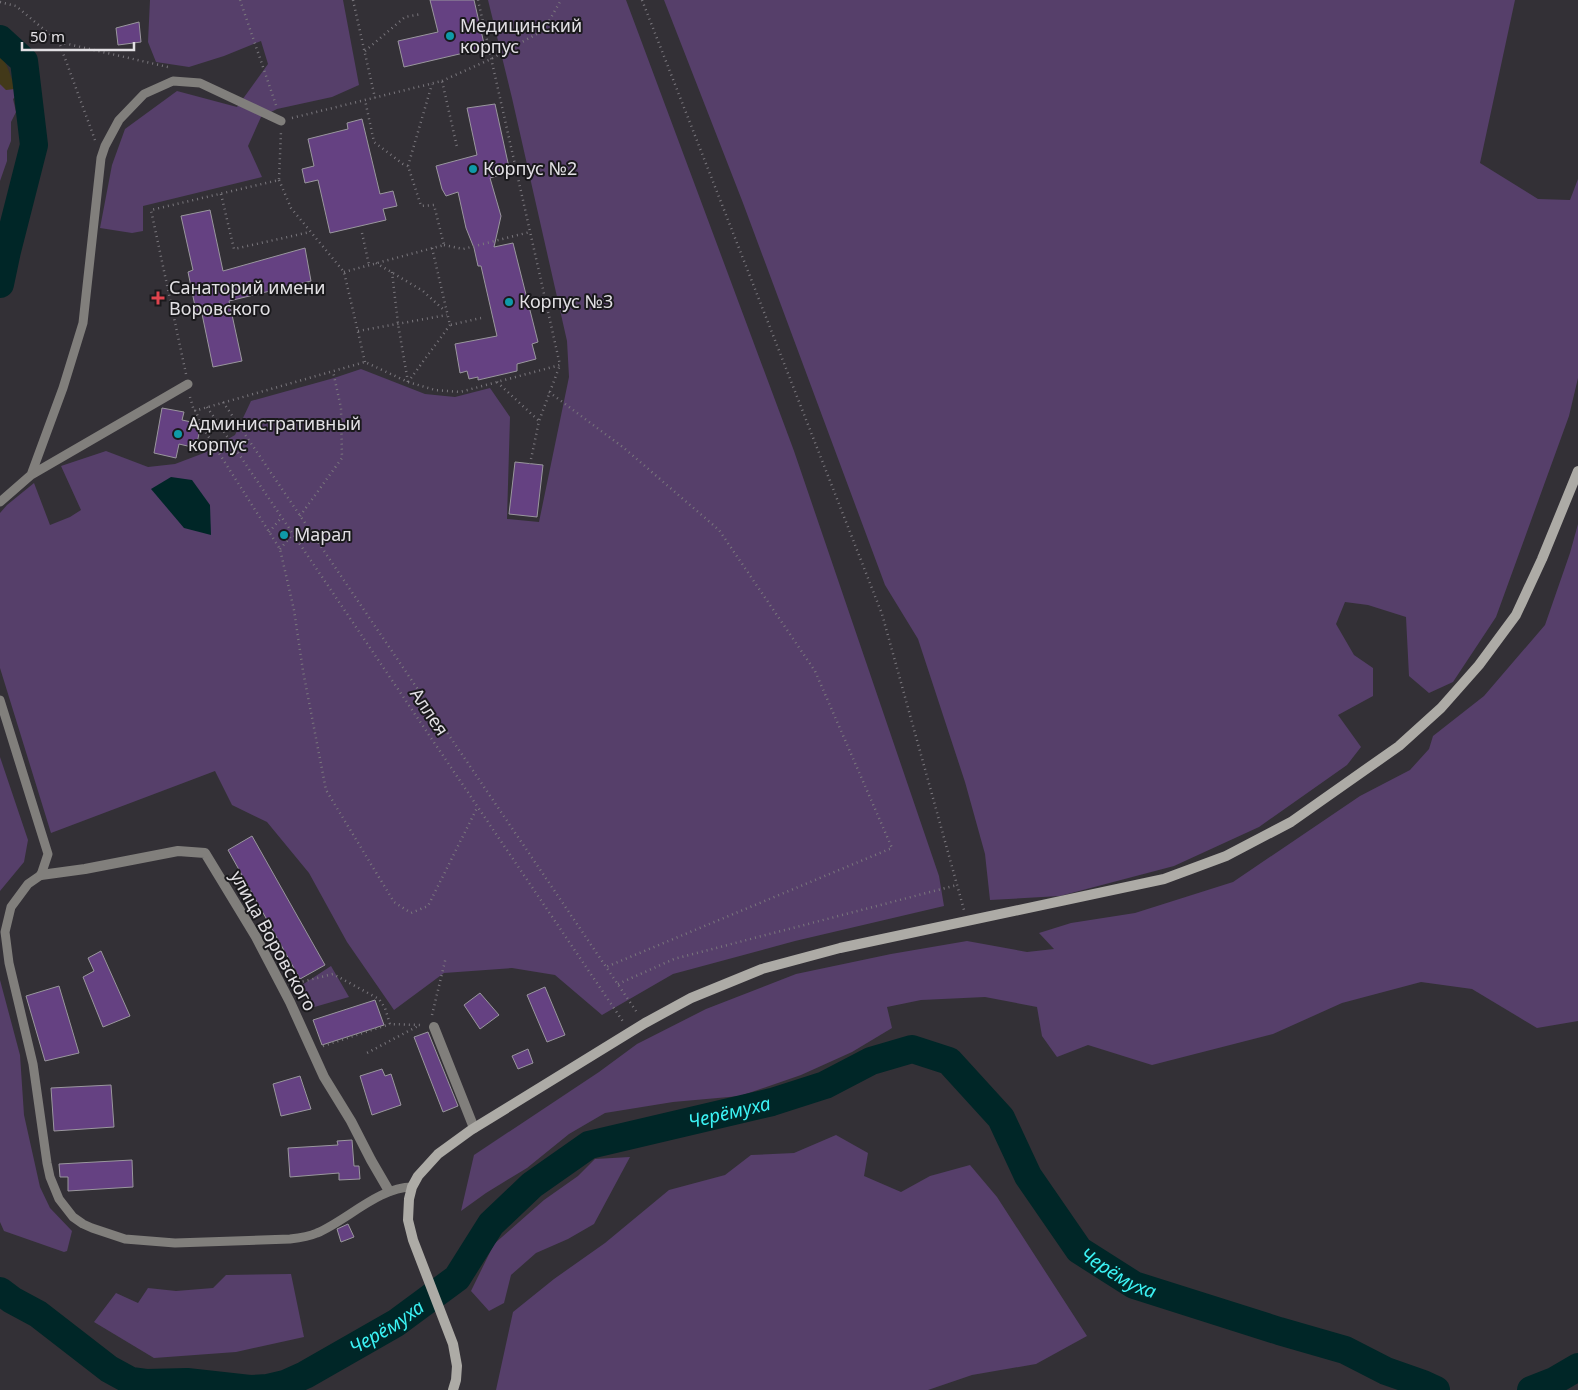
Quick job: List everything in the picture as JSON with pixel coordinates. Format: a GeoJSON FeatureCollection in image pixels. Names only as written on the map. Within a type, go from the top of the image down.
{"type":"FeatureCollection","features":[{"type":"Feature","properties":{"kind":"main road"},"geometry":{"type":"LineString","coordinates":[[453,1390],[457,1366],[452,1338],[408,1220],[412,1188],[418,1176],[438,1154],[474,1128],[645,1023],[691,998],[762,969],[840,948],[1164,880],[1226,856],[1291,822],[1399,746],[1440,708],[1480,664],[1516,614],[1542,560],[1578,471]]}},
{"type":"Feature","properties":{"kind":"street","name":"улица Воровского"},"geometry":{"type":"LineString","coordinates":[[41,875],[85,869],[178,851],[205,853],[256,937],[282,986],[324,1077],[351,1121],[389,1191]]}},
{"type":"Feature","properties":{"kind":"street"},"geometry":{"type":"LineString","coordinates":[[431,1023],[474,1128]]}},
{"type":"Feature","properties":{"kind":"lane"},"geometry":{"type":"LineString","coordinates":[[31,475],[63,388],[83,323],[101,158],[105,146],[119,120],[144,94],[173,81],[200,83],[281,121]]}},
{"type":"Feature","properties":{"kind":"lane"},"geometry":{"type":"LineString","coordinates":[[0,502],[31,475],[188,384]]}},
{"type":"Feature","properties":{"kind":"lane"},"geometry":{"type":"LineString","coordinates":[[0,700],[48,854],[41,875],[28,884],[11,907],[5,932],[9,963],[33,1064],[50,1177],[59,1198],[73,1216],[92,1228],[137,1241],[175,1243],[290,1239],[318,1232],[389,1191],[403,1187],[412,1188]]}},
{"type":"Feature","properties":{"kind":"path"},"geometry":{"type":"LineString","coordinates":[[240,0],[281,121],[279,180],[291,208],[344,272],[365,362]]}},
{"type":"Feature","properties":{"kind":"path"},"geometry":{"type":"LineString","coordinates":[[353,0],[375,98]]}},
{"type":"Feature","properties":{"kind":"path"},"geometry":{"type":"LineString","coordinates":[[478,0],[560,365],[538,421],[530,464]]}},
{"type":"Feature","properties":{"kind":"path"},"geometry":{"type":"LineString","coordinates":[[281,121],[442,82],[491,59],[544,30],[561,0]]}},
{"type":"Feature","properties":{"kind":"path"},"geometry":{"type":"LineString","coordinates":[[642,0],[882,614],[967,921]]}},
{"type":"Feature","properties":{"kind":"path"},"geometry":{"type":"LineString","coordinates":[[0,2],[16,6],[59,42],[168,66],[173,81]]}},
{"type":"Feature","properties":{"kind":"path"},"geometry":{"type":"LineString","coordinates":[[365,51],[405,17],[421,14]]}},
{"type":"Feature","properties":{"kind":"path"},"geometry":{"type":"LineString","coordinates":[[59,42],[101,158]]}},
{"type":"Feature","properties":{"kind":"path"},"geometry":{"type":"LineString","coordinates":[[442,82],[457,147]]}},
{"type":"Feature","properties":{"kind":"path"},"geometry":{"type":"LineString","coordinates":[[432,84],[408,166],[421,206],[434,205],[444,245]]}},
{"type":"Feature","properties":{"kind":"path"},"geometry":{"type":"LineString","coordinates":[[365,100],[374,142],[408,166]]}},
{"type":"Feature","properties":{"kind":"path"},"geometry":{"type":"LineString","coordinates":[[279,180],[151,210],[194,411],[280,549],[294,610],[303,671],[326,790],[394,902],[411,913],[428,906],[478,807]]}},
{"type":"Feature","properties":{"kind":"path"},"geometry":{"type":"LineString","coordinates":[[221,194],[234,249],[310,232]]}},
{"type":"Feature","properties":{"kind":"path"},"geometry":{"type":"LineString","coordinates":[[362,232],[369,265]]}},
{"type":"Feature","properties":{"kind":"path"},"geometry":{"type":"LineString","coordinates":[[344,272],[444,245],[463,249],[530,232]]}},
{"type":"Feature","properties":{"kind":"path"},"geometry":{"type":"LineString","coordinates":[[432,248],[450,325]]}},
{"type":"Feature","properties":{"kind":"path"},"geometry":{"type":"LineString","coordinates":[[376,263],[423,290],[447,313]]}},
{"type":"Feature","properties":{"kind":"path"},"geometry":{"type":"LineString","coordinates":[[392,272],[398,324],[408,382]]}},
{"type":"Feature","properties":{"kind":"path"},"geometry":{"type":"LineString","coordinates":[[358,331],[447,313]]}},
{"type":"Feature","properties":{"kind":"path"},"geometry":{"type":"LineString","coordinates":[[408,382],[450,325],[481,318]]}},
{"type":"Feature","properties":{"kind":"path"},"geometry":{"type":"LineString","coordinates":[[195,410],[365,362],[408,382],[435,390],[460,392],[560,365]]}},
{"type":"Feature","properties":{"kind":"path"},"geometry":{"type":"LineString","coordinates":[[300,516],[342,458],[341,408],[333,371]]}},
{"type":"Feature","properties":{"kind":"path"},"geometry":{"type":"LineString","coordinates":[[497,382],[538,421]]}},
{"type":"Feature","properties":{"kind":"path"},"geometry":{"type":"LineString","coordinates":[[550,392],[624,448],[720,530],[815,671],[892,848],[606,967]]}},
{"type":"Feature","properties":{"kind":"path","name":"Аллея"},"geometry":{"type":"LineString","coordinates":[[223,402],[645,1023]]}},
{"type":"Feature","properties":{"kind":"path","name":"Аллея"},"geometry":{"type":"LineString","coordinates":[[207,407],[630,1032]]}},
{"type":"Feature","properties":{"kind":"path"},"geometry":{"type":"LineString","coordinates":[[269,532],[282,517]]}},
{"type":"Feature","properties":{"kind":"path"},"geometry":{"type":"LineString","coordinates":[[280,549],[293,534]]}},
{"type":"Feature","properties":{"kind":"path"},"geometry":{"type":"LineString","coordinates":[[618,984],[674,959],[957,885]]}},
{"type":"Feature","properties":{"kind":"path"},"geometry":{"type":"LineString","coordinates":[[431,1023],[446,957]]}},
{"type":"Feature","properties":{"kind":"path"},"geometry":{"type":"LineString","coordinates":[[282,986],[333,974],[379,999],[385,1008],[390,1024]]}},
{"type":"Feature","properties":{"kind":"path"},"geometry":{"type":"LineString","coordinates":[[367,1053],[424,1022]]}},
{"type":"Feature","properties":{"kind":"path"},"geometry":{"type":"LineString","coordinates":[[311,1050],[390,1024],[420,1025]]}},
{"type":"Feature","properties":{"kind":"shaded area"},"geometry":{"type":"Polygon","coordinates":[[[150,0],[343,0],[359,85],[332,97],[277,109],[261,117],[248,146],[262,177],[143,206],[143,231],[132,233],[100,228],[112,165],[125,129],[177,91],[237,107],[268,64],[261,41],[224,56],[189,67],[156,62],[148,42],[150,0]]]}},
{"type":"Feature","properties":{"kind":"shaded area"},"geometry":{"type":"Polygon","coordinates":[[[488,0],[626,0],[794,451],[939,876],[944,906],[795,941],[673,974],[602,1015],[555,975],[512,968],[444,973],[394,1010],[347,942],[309,873],[267,822],[232,805],[215,771],[51,833],[0,668],[0,513],[7,505],[34,483],[50,525],[70,517],[81,510],[61,466],[106,451],[148,467],[175,464],[204,453],[235,435],[251,401],[361,369],[425,394],[455,397],[490,388],[510,417],[507,519],[539,522],[569,377],[567,341],[488,0]]]}},
{"type":"Feature","properties":{"kind":"shaded area"},"geometry":{"type":"Polygon","coordinates":[[[664,0],[1515,0],[1480,163],[1538,199],[1570,200],[1578,179],[1578,378],[1569,416],[1496,617],[1453,682],[1429,693],[1409,676],[1406,617],[1368,605],[1345,602],[1336,624],[1354,655],[1373,668],[1373,696],[1338,715],[1361,747],[1347,765],[1259,827],[1174,866],[1060,896],[990,900],[985,854],[965,782],[918,639],[885,585],[743,203],[664,0]]]}},
{"type":"Feature","properties":{"kind":"shaded area"},"geometry":{"type":"Polygon","coordinates":[[[0,84],[10,89],[15,89],[16,96],[13,99],[16,112],[11,122],[11,141],[0,181],[0,84]]]}},
{"type":"Feature","properties":{"kind":"shaded area"},"geometry":{"type":"Polygon","coordinates":[[[171,477],[192,480],[210,505],[211,535],[184,528],[151,489],[171,477]]]}},
{"type":"Feature","properties":{"kind":"shaded area"},"geometry":{"type":"Polygon","coordinates":[[[1578,524],[1578,1021],[1537,1028],[1472,989],[1421,982],[1342,1003],[1273,1034],[1152,1065],[1088,1045],[1057,1057],[1042,1036],[1037,1007],[985,997],[921,1000],[887,1007],[892,1028],[852,1052],[801,1075],[740,1096],[673,1102],[605,1113],[569,1134],[527,1168],[461,1211],[474,1155],[599,1072],[637,1044],[706,1009],[796,974],[891,954],[967,941],[1027,952],[1054,949],[1039,933],[1071,923],[1135,913],[1233,882],[1360,796],[1410,770],[1429,749],[1433,736],[1484,696],[1545,625],[1578,524]]]}},
{"type":"Feature","properties":{"kind":"shaded area"},"geometry":{"type":"Polygon","coordinates":[[[0,757],[28,840],[24,862],[0,891],[0,757]]]}},
{"type":"Feature","properties":{"kind":"shaded area"},"geometry":{"type":"Polygon","coordinates":[[[331,966],[349,997],[311,1008],[302,985],[331,966]]]}},
{"type":"Feature","properties":{"kind":"shaded area"},"geometry":{"type":"Polygon","coordinates":[[[0,980],[20,1055],[24,1115],[40,1187],[50,1208],[72,1231],[67,1251],[64,1252],[4,1231],[0,1222],[0,980]]]}},
{"type":"Feature","properties":{"kind":"shaded area"},"geometry":{"type":"Polygon","coordinates":[[[836,1135],[868,1153],[864,1176],[901,1192],[930,1176],[970,1165],[997,1197],[1087,1336],[1036,1364],[972,1375],[928,1390],[496,1390],[513,1312],[554,1279],[605,1243],[669,1190],[725,1175],[751,1155],[794,1153],[836,1135]]]}},
{"type":"Feature","properties":{"kind":"shaded area"},"geometry":{"type":"Polygon","coordinates":[[[630,1157],[594,1224],[568,1239],[536,1253],[511,1275],[504,1303],[489,1311],[471,1291],[494,1244],[544,1200],[578,1176],[595,1159],[630,1157]]]}},
{"type":"Feature","properties":{"kind":"shaded area"},"geometry":{"type":"Polygon","coordinates":[[[291,1274],[304,1337],[236,1352],[154,1358],[94,1322],[116,1293],[138,1303],[148,1288],[176,1291],[213,1288],[226,1275],[291,1274]]]}},
{"type":"Feature","properties":{"kind":"sand"},"geometry":{"type":"Polygon","coordinates":[[[0,54],[15,89],[6,90],[0,84],[0,54]]]}},
{"type":"Feature","properties":{"kind":"building","name":"Медицинский корпус"},"geometry":{"type":"Polygon","coordinates":[[[430,0],[474,0],[485,48],[404,67],[398,41],[438,32],[430,0]]]}},
{"type":"Feature","properties":{"kind":"building"},"geometry":{"type":"Polygon","coordinates":[[[139,22],[141,42],[118,45],[116,28],[139,22]]]}},
{"type":"Feature","properties":{"kind":"building"},"geometry":{"type":"Polygon","coordinates":[[[495,104],[510,172],[490,178],[501,216],[494,247],[513,243],[538,342],[532,344],[536,359],[517,364],[517,371],[478,380],[478,377],[469,379],[467,371],[460,373],[455,344],[497,336],[481,266],[478,266],[474,248],[466,228],[458,192],[446,196],[442,189],[436,166],[477,155],[467,108],[495,104]]]}},
{"type":"Feature","properties":{"kind":"building"},"geometry":{"type":"Polygon","coordinates":[[[362,119],[380,194],[393,191],[397,206],[383,209],[386,220],[330,233],[318,180],[305,183],[302,169],[314,166],[308,139],[348,129],[347,123],[362,119]]]}},
{"type":"Feature","properties":{"kind":"building"},"geometry":{"type":"Polygon","coordinates":[[[210,210],[223,271],[305,248],[311,281],[229,301],[242,361],[213,367],[202,314],[197,316],[188,272],[193,270],[181,216],[210,210]]]}},
{"type":"Feature","properties":{"kind":"building","name":"Административный корпус"},"geometry":{"type":"Polygon","coordinates":[[[162,408],[184,412],[182,420],[201,424],[196,448],[179,444],[176,458],[154,453],[162,408]]]}},
{"type":"Feature","properties":{"kind":"building"},"geometry":{"type":"Polygon","coordinates":[[[515,462],[543,465],[537,517],[509,514],[515,462]]]}},
{"type":"Feature","properties":{"kind":"building"},"geometry":{"type":"Polygon","coordinates":[[[252,836],[325,965],[300,979],[228,850],[252,836]]]}},
{"type":"Feature","properties":{"kind":"building"},"geometry":{"type":"Polygon","coordinates":[[[101,951],[130,1016],[103,1027],[83,977],[94,971],[88,958],[101,951]]]}},
{"type":"Feature","properties":{"kind":"building"},"geometry":{"type":"Polygon","coordinates":[[[59,986],[79,1053],[45,1061],[26,996],[59,986]]]}},
{"type":"Feature","properties":{"kind":"building"},"geometry":{"type":"Polygon","coordinates":[[[545,987],[565,1035],[547,1042],[527,995],[545,987]]]}},
{"type":"Feature","properties":{"kind":"building"},"geometry":{"type":"Polygon","coordinates":[[[480,993],[499,1015],[480,1029],[464,1005],[480,993]]]}},
{"type":"Feature","properties":{"kind":"building"},"geometry":{"type":"Polygon","coordinates":[[[375,1000],[384,1025],[322,1045],[313,1020],[375,1000]]]}},
{"type":"Feature","properties":{"kind":"building"},"geometry":{"type":"Polygon","coordinates":[[[428,1032],[458,1106],[443,1112],[414,1037],[428,1032]]]}},
{"type":"Feature","properties":{"kind":"building"},"geometry":{"type":"Polygon","coordinates":[[[528,1049],[533,1063],[518,1069],[512,1056],[528,1049]]]}},
{"type":"Feature","properties":{"kind":"building"},"geometry":{"type":"Polygon","coordinates":[[[382,1069],[385,1076],[391,1074],[401,1105],[372,1115],[360,1076],[382,1069]]]}},
{"type":"Feature","properties":{"kind":"building"},"geometry":{"type":"Polygon","coordinates":[[[300,1076],[311,1109],[281,1116],[273,1084],[300,1076]]]}},
{"type":"Feature","properties":{"kind":"building"},"geometry":{"type":"Polygon","coordinates":[[[111,1085],[114,1127],[54,1131],[51,1088],[111,1085]]]}},
{"type":"Feature","properties":{"kind":"building"},"geometry":{"type":"Polygon","coordinates":[[[352,1140],[354,1166],[359,1166],[360,1179],[339,1180],[339,1173],[290,1177],[288,1148],[338,1145],[337,1141],[352,1140]]]}},
{"type":"Feature","properties":{"kind":"building"},"geometry":{"type":"Polygon","coordinates":[[[132,1160],[133,1187],[68,1191],[68,1177],[60,1177],[59,1164],[132,1160]]]}},
{"type":"Feature","properties":{"kind":"building"},"geometry":{"type":"Polygon","coordinates":[[[348,1224],[354,1237],[341,1242],[337,1229],[348,1224]]]}},
{"type":"Feature","properties":{"kind":"waterway","name":"Черёмуха"},"geometry":{"type":"LineString","coordinates":[[0,39],[24,61],[34,145],[0,284]]}},
{"type":"Feature","properties":{"kind":"waterway","name":"Черёмуха"},"geometry":{"type":"LineString","coordinates":[[0,1291],[38,1314],[109,1369],[131,1381],[146,1383],[187,1382],[250,1389],[268,1388],[285,1384],[305,1375],[396,1323],[457,1278],[491,1224],[532,1185],[589,1145],[772,1102],[825,1085],[871,1061],[912,1049],[949,1061],[1001,1118],[1028,1176],[1079,1250],[1134,1285],[1345,1350],[1386,1371],[1436,1390]]}},
{"type":"Feature","properties":{"kind":"waterway","name":"Черёмуха"},"geometry":{"type":"LineString","coordinates":[[1531,1390],[1554,1381],[1578,1367]]}},
{"type":"Feature","properties":{"kind":"place","name":"Медицинский корпус"},"geometry":{"type":"Point","coordinates":[450,36]}},
{"type":"Feature","properties":{"kind":"place","name":"Корпус №2"},"geometry":{"type":"Point","coordinates":[473,169]}},
{"type":"Feature","properties":{"kind":"place","name":"Санаторий имени Воровского"},"geometry":{"type":"Point","coordinates":[158,298]}},
{"type":"Feature","properties":{"kind":"place","name":"Корпус №3"},"geometry":{"type":"Point","coordinates":[509,302]}},
{"type":"Feature","properties":{"kind":"place","name":"Административный корпус"},"geometry":{"type":"Point","coordinates":[178,434]}},
{"type":"Feature","properties":{"kind":"place","name":"Марал"},"geometry":{"type":"Point","coordinates":[284,535]}}]}
